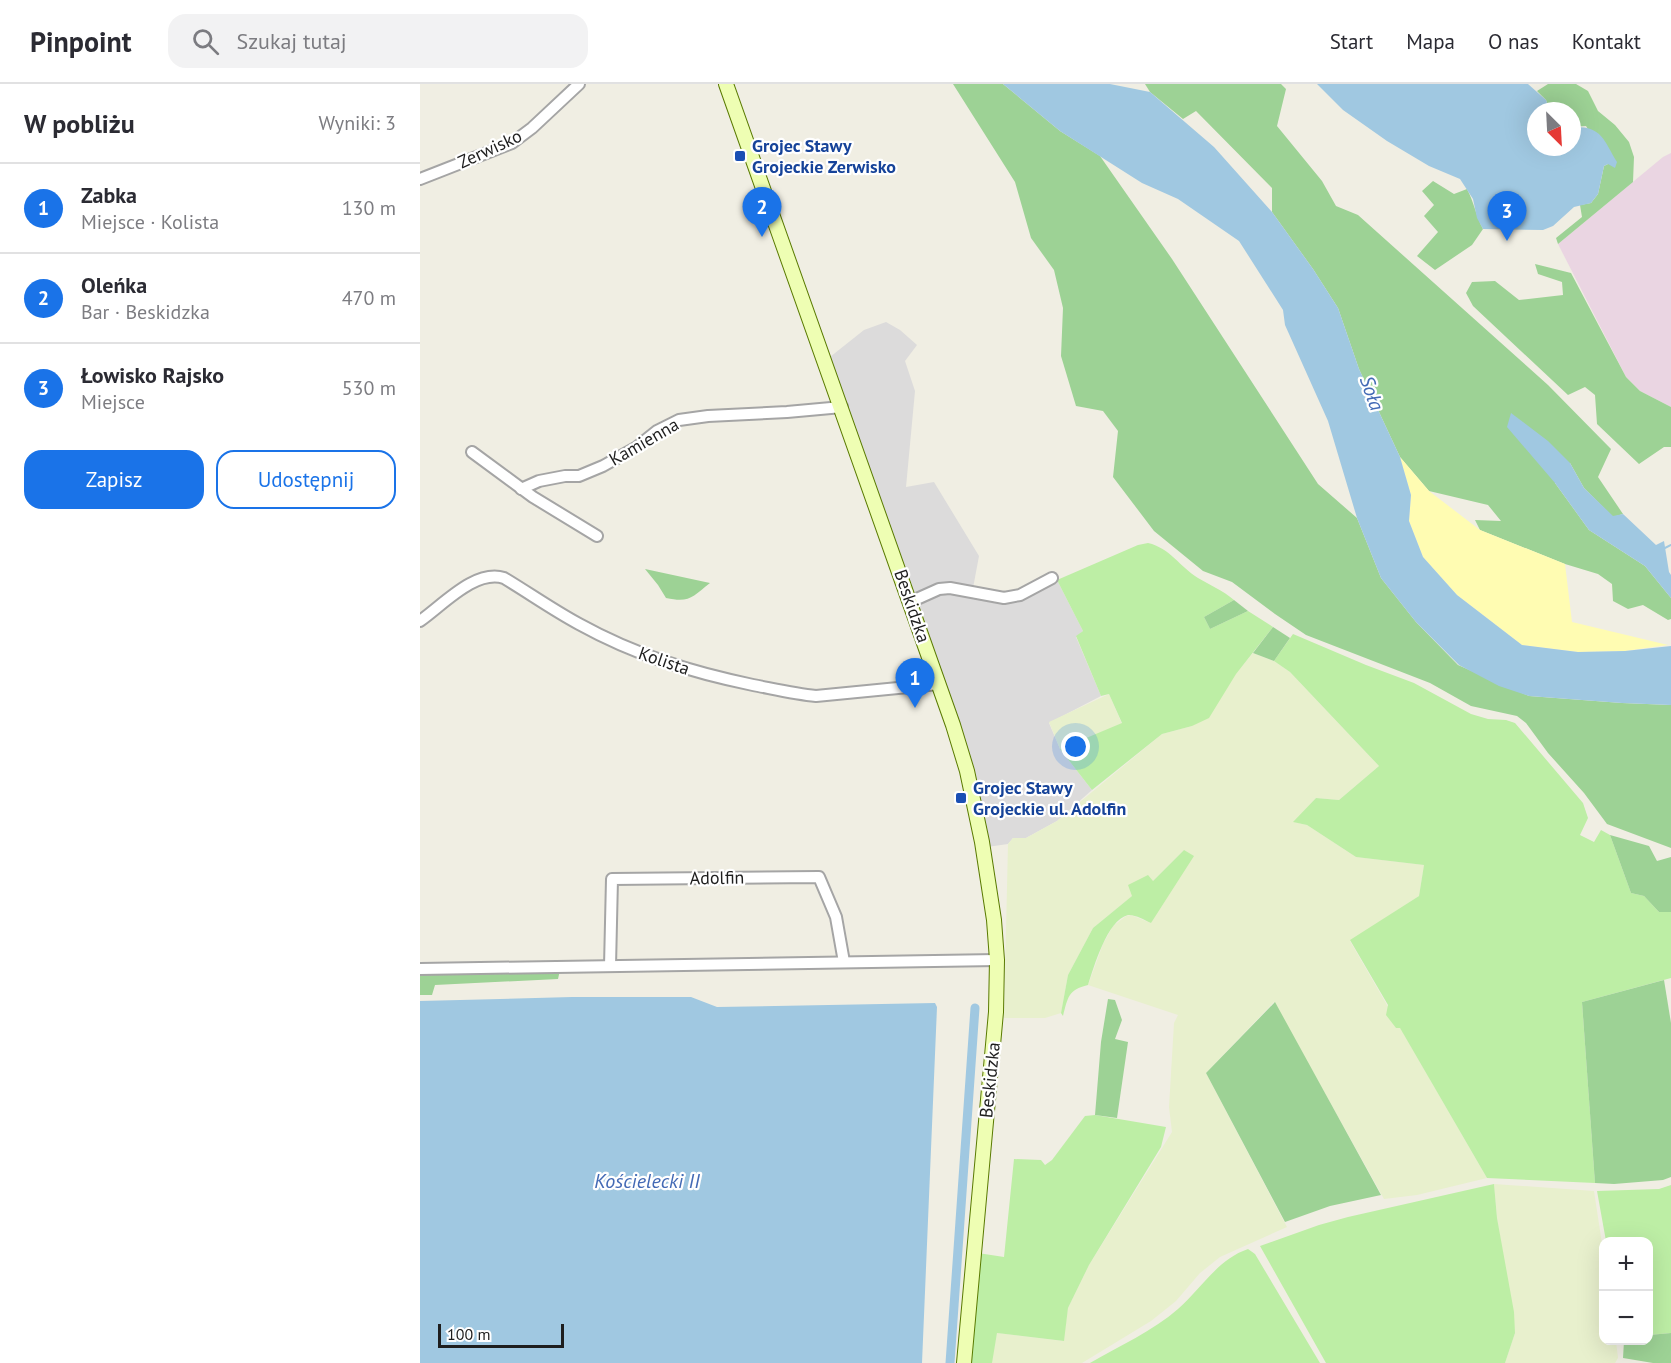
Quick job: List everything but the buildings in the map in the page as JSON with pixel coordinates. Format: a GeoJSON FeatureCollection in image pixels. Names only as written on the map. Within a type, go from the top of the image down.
{"type":"FeatureCollection","features":[{"type":"Feature","properties":{"kind":"main road","name":"Beskidzka"},"geometry":{"type":"LineString","coordinates":[[726,84],[842,407],[957,738],[972,793],[989,882],[997,960],[996,1022],[964,1363]]}},
{"type":"Feature","properties":{"kind":"street","name":"Zerwisko"},"geometry":{"type":"LineString","coordinates":[[420,179],[512,143],[532,128],[579,84]]}},
{"type":"Feature","properties":{"kind":"street","name":"Kamienna"},"geometry":{"type":"LineString","coordinates":[[521,489],[539,481],[579,476],[603,466],[637,447],[657,431],[679,420],[842,407]]}},
{"type":"Feature","properties":{"kind":"street"},"geometry":{"type":"LineString","coordinates":[[472,452],[521,489],[597,536]]}},
{"type":"Feature","properties":{"kind":"street","name":"Kolista"},"geometry":{"type":"LineString","coordinates":[[420,621],[470,583],[492,575],[504,578],[579,624],[638,653],[697,672],[816,696],[939,684]]}},
{"type":"Feature","properties":{"kind":"street"},"geometry":{"type":"LineString","coordinates":[[910,602],[939,589],[950,588],[1004,598],[1020,595],[1052,579]]}},
{"type":"Feature","properties":{"kind":"street","name":"Adolfin"},"geometry":{"type":"LineString","coordinates":[[610,966],[612,879],[819,877],[836,916],[844,962]]}},
{"type":"Feature","properties":{"kind":"street"},"geometry":{"type":"LineString","coordinates":[[420,969],[997,960]]}},
{"type":"Feature","properties":{"kind":"shaded area"},"geometry":{"type":"Polygon","coordinates":[[[1671,153],[1671,407],[1640,391],[1626,377],[1558,244],[1663,157],[1671,153]]]}},
{"type":"Feature","properties":{"kind":"shaded area"},"geometry":{"type":"Polygon","coordinates":[[[886,322],[900,330],[917,345],[905,361],[915,391],[906,487],[934,482],[979,556],[973,588],[943,584],[913,595],[830,357],[864,330],[886,322]]]}},
{"type":"Feature","properties":{"kind":"shaded area"},"geometry":{"type":"Polygon","coordinates":[[[1057,580],[1083,631],[1076,637],[1101,696],[1049,723],[1060,749],[1092,790],[1057,821],[1026,838],[1013,838],[1008,844],[987,847],[915,602],[942,591],[956,591],[1002,604],[1024,597],[1057,580]]]}},
{"type":"Feature","properties":{"kind":"green space"},"geometry":{"type":"Polygon","coordinates":[[[953,84],[1003,84],[1060,131],[1100,156],[1172,259],[1318,484],[1357,518],[1381,578],[1416,622],[1458,665],[1529,696],[1671,705],[1671,848],[1607,824],[1526,723],[1517,716],[1471,706],[1430,683],[1306,635],[1232,582],[1203,571],[1154,531],[1113,477],[1118,431],[1103,411],[1076,406],[1061,356],[1063,308],[1054,270],[1031,238],[1015,182],[953,84]]]}},
{"type":"Feature","properties":{"kind":"green space"},"geometry":{"type":"Polygon","coordinates":[[[1145,84],[1281,84],[1286,89],[1277,126],[1322,181],[1336,206],[1358,215],[1548,385],[1611,449],[1598,477],[1623,514],[1613,517],[1584,488],[1570,463],[1555,483],[1589,530],[1645,566],[1671,598],[1671,619],[1668,620],[1643,605],[1628,609],[1613,601],[1612,584],[1598,574],[1565,564],[1480,530],[1475,520],[1501,521],[1488,505],[1429,491],[1400,457],[1359,369],[1338,308],[1272,212],[1272,188],[1196,111],[1183,119],[1150,92],[1145,84]]]}},
{"type":"Feature","properties":{"kind":"green space"},"geometry":{"type":"Polygon","coordinates":[[[1548,84],[1576,84],[1588,91],[1598,111],[1615,125],[1629,142],[1634,157],[1633,182],[1558,244],[1556,238],[1582,217],[1580,205],[1591,203],[1598,194],[1604,166],[1608,164],[1586,126],[1581,126],[1581,102],[1547,102],[1537,91],[1548,84]]]}},
{"type":"Feature","properties":{"kind":"green space"},"geometry":{"type":"Polygon","coordinates":[[[1433,181],[1454,194],[1467,189],[1483,229],[1472,245],[1435,270],[1417,256],[1438,232],[1424,216],[1434,205],[1422,191],[1433,181]]]}},
{"type":"Feature","properties":{"kind":"green space"},"geometry":{"type":"Polygon","coordinates":[[[1535,264],[1571,273],[1626,377],[1640,391],[1671,407],[1671,447],[1664,447],[1639,464],[1597,424],[1595,395],[1585,387],[1568,395],[1473,306],[1466,293],[1472,282],[1495,281],[1519,300],[1563,295],[1562,282],[1538,274],[1535,264]]]}},
{"type":"Feature","properties":{"kind":"green space"},"geometry":{"type":"Polygon","coordinates":[[[1148,543],[1163,549],[1192,574],[1234,600],[1204,617],[1210,629],[1248,611],[1273,627],[1236,674],[1209,718],[1192,726],[1162,734],[1092,790],[1060,749],[1122,723],[1109,694],[1101,696],[1076,636],[1083,631],[1057,580],[1138,545],[1148,543]]]}},
{"type":"Feature","properties":{"kind":"green space"},"geometry":{"type":"Polygon","coordinates":[[[645,569],[710,583],[690,598],[680,600],[666,598],[645,569]]]}},
{"type":"Feature","properties":{"kind":"green space"},"geometry":{"type":"Polygon","coordinates":[[[1234,600],[1248,611],[1210,629],[1204,617],[1234,600]]]}},
{"type":"Feature","properties":{"kind":"green space"},"geometry":{"type":"Polygon","coordinates":[[[1273,627],[1290,638],[1274,661],[1253,653],[1273,627]]]}},
{"type":"Feature","properties":{"kind":"green space"},"geometry":{"type":"Polygon","coordinates":[[[1293,634],[1414,683],[1471,714],[1515,723],[1583,803],[1588,818],[1580,835],[1594,842],[1601,830],[1610,835],[1631,893],[1644,896],[1659,912],[1671,912],[1671,978],[1582,1002],[1595,1183],[1487,1178],[1400,1028],[1396,1028],[1386,1015],[1388,1005],[1350,940],[1419,896],[1424,865],[1356,857],[1307,825],[1293,822],[1316,798],[1339,800],[1379,766],[1290,672],[1274,661],[1293,634]]]}},
{"type":"Feature","properties":{"kind":"green space"},"geometry":{"type":"Polygon","coordinates":[[[1253,653],[1274,661],[1290,672],[1379,766],[1339,800],[1316,798],[1294,822],[1307,825],[1356,857],[1424,865],[1419,896],[1350,941],[1487,1178],[1417,1195],[1384,1199],[1274,1002],[1206,1073],[1287,1227],[1220,1257],[1200,1273],[1176,1301],[1151,1321],[1082,1363],[991,1363],[997,1333],[1063,1341],[1068,1308],[1089,1265],[1172,1132],[1169,1107],[1174,1023],[1178,1015],[1088,985],[1103,944],[1113,926],[1131,915],[1151,923],[1184,850],[1153,881],[1093,928],[1068,975],[1061,1013],[1045,1018],[1004,1018],[1008,844],[1013,838],[1026,838],[1057,821],[1162,734],[1192,726],[1253,653]]]}},
{"type":"Feature","properties":{"kind":"green space"},"geometry":{"type":"Polygon","coordinates":[[[1109,694],[1122,724],[1060,749],[1049,722],[1109,694]]]}},
{"type":"Feature","properties":{"kind":"green space"},"geometry":{"type":"Polygon","coordinates":[[[1610,835],[1649,846],[1657,861],[1671,857],[1671,912],[1659,912],[1644,896],[1631,893],[1610,835]]]}},
{"type":"Feature","properties":{"kind":"green space"},"geometry":{"type":"Polygon","coordinates":[[[1184,850],[1194,856],[1151,923],[1136,916],[1128,915],[1120,919],[1102,945],[1088,985],[1076,989],[1070,995],[1063,1016],[1061,1013],[1068,975],[1093,928],[1132,896],[1128,885],[1148,875],[1153,881],[1184,850]]]}},
{"type":"Feature","properties":{"kind":"green space"},"geometry":{"type":"Polygon","coordinates":[[[560,970],[558,979],[435,985],[432,995],[420,995],[420,972],[560,970]]]}},
{"type":"Feature","properties":{"kind":"green space"},"geometry":{"type":"Polygon","coordinates":[[[1664,980],[1671,1023],[1671,1177],[1663,1180],[1614,1184],[1595,1183],[1582,1002],[1664,980]]]}},
{"type":"Feature","properties":{"kind":"green space"},"geometry":{"type":"Polygon","coordinates":[[[1108,999],[1115,1000],[1122,1020],[1115,1039],[1128,1042],[1117,1118],[1095,1115],[1101,1042],[1108,999]]]}},
{"type":"Feature","properties":{"kind":"green space"},"geometry":{"type":"Polygon","coordinates":[[[1275,1002],[1381,1195],[1330,1206],[1285,1222],[1206,1073],[1275,1002]]]}},
{"type":"Feature","properties":{"kind":"green space"},"geometry":{"type":"Polygon","coordinates":[[[1095,1115],[1166,1127],[1161,1147],[1089,1265],[1068,1308],[1064,1341],[997,1333],[992,1363],[970,1363],[978,1253],[1004,1257],[1014,1159],[1041,1160],[1045,1165],[1052,1160],[1085,1116],[1095,1115]]]}},
{"type":"Feature","properties":{"kind":"green space"},"geometry":{"type":"Polygon","coordinates":[[[1494,1184],[1594,1191],[1601,1237],[1599,1237],[1599,1345],[1616,1345],[1618,1358],[1615,1363],[1505,1363],[1515,1333],[1494,1184]]]}},
{"type":"Feature","properties":{"kind":"green space"},"geometry":{"type":"Polygon","coordinates":[[[1494,1184],[1497,1218],[1514,1312],[1515,1333],[1505,1363],[1326,1363],[1260,1246],[1348,1217],[1494,1184]]]}},
{"type":"Feature","properties":{"kind":"green space"},"geometry":{"type":"Polygon","coordinates":[[[1671,1185],[1671,1333],[1653,1335],[1653,1237],[1605,1237],[1597,1191],[1659,1189],[1671,1185]]]}},
{"type":"Feature","properties":{"kind":"green space"},"geometry":{"type":"Polygon","coordinates":[[[1248,1249],[1255,1254],[1320,1363],[1090,1363],[1168,1317],[1219,1267],[1248,1249]]]}},
{"type":"Feature","properties":{"kind":"green space"},"geometry":{"type":"Polygon","coordinates":[[[1671,1333],[1671,1363],[1653,1363],[1623,1358],[1624,1345],[1653,1345],[1653,1335],[1671,1333]]]}},
{"type":"Feature","properties":{"kind":"sand"},"geometry":{"type":"Polygon","coordinates":[[[1400,457],[1429,491],[1480,530],[1565,564],[1572,622],[1668,645],[1625,651],[1578,652],[1522,645],[1457,595],[1423,557],[1409,521],[1411,495],[1400,457]]]}},
{"type":"Feature","properties":{"kind":"water"},"geometry":{"type":"Polygon","coordinates":[[[1003,84],[1110,84],[1150,92],[1214,147],[1272,212],[1338,308],[1359,369],[1400,457],[1411,495],[1409,521],[1423,557],[1457,595],[1522,645],[1578,652],[1625,651],[1671,646],[1671,705],[1529,696],[1499,686],[1459,665],[1416,622],[1381,578],[1357,518],[1328,421],[1285,325],[1283,310],[1239,241],[1178,199],[1142,183],[1060,131],[1003,84]]]}},
{"type":"Feature","properties":{"kind":"water"},"geometry":{"type":"Polygon","coordinates":[[[1317,84],[1528,84],[1547,102],[1527,102],[1527,156],[1581,156],[1582,127],[1596,132],[1605,141],[1617,162],[1615,168],[1608,164],[1604,166],[1598,194],[1591,203],[1574,207],[1553,226],[1543,230],[1483,229],[1477,218],[1473,199],[1460,179],[1429,166],[1387,141],[1343,110],[1317,84]]]}},
{"type":"Feature","properties":{"kind":"water"},"geometry":{"type":"Polygon","coordinates":[[[1511,413],[1548,441],[1570,463],[1584,488],[1613,516],[1623,514],[1656,545],[1664,541],[1671,575],[1671,598],[1645,566],[1589,530],[1555,483],[1507,427],[1511,413]]]}},
{"type":"Feature","properties":{"kind":"water","name":"Kościelecki II"},"geometry":{"type":"Polygon","coordinates":[[[691,997],[717,1007],[935,1003],[937,1007],[922,1363],[420,1363],[420,1001],[691,997]]]}},
{"type":"Feature","properties":{"kind":"waterway"},"geometry":{"type":"LineString","coordinates":[[1663,549],[1671,545]]}},
{"type":"Feature","properties":{"kind":"waterway"},"geometry":{"type":"LineString","coordinates":[[950,1363],[975,1008]]}},
{"type":"Feature","properties":{"kind":"place","name":"Grojec Stawy Grojeckie Zerwisko"},"geometry":{"type":"Point","coordinates":[740,156]}},
{"type":"Feature","properties":{"kind":"place","name":"Oleńka"},"geometry":{"type":"Point","coordinates":[762,237]}},
{"type":"Feature","properties":{"kind":"place","name":"Łowisko Rajsko"},"geometry":{"type":"Point","coordinates":[1507,241]}},
{"type":"Feature","properties":{"kind":"place","name":"Zabka"},"geometry":{"type":"Point","coordinates":[915,708]}},
{"type":"Feature","properties":{"kind":"place","name":"Grojec Stawy Grojeckie ul. Adolfin"},"geometry":{"type":"Point","coordinates":[961,798]}},
{"type":"Feature","properties":{"kind":"water label","name":"Soła"},"geometry":{"type":"Point","coordinates":[1372,393]}}]}
